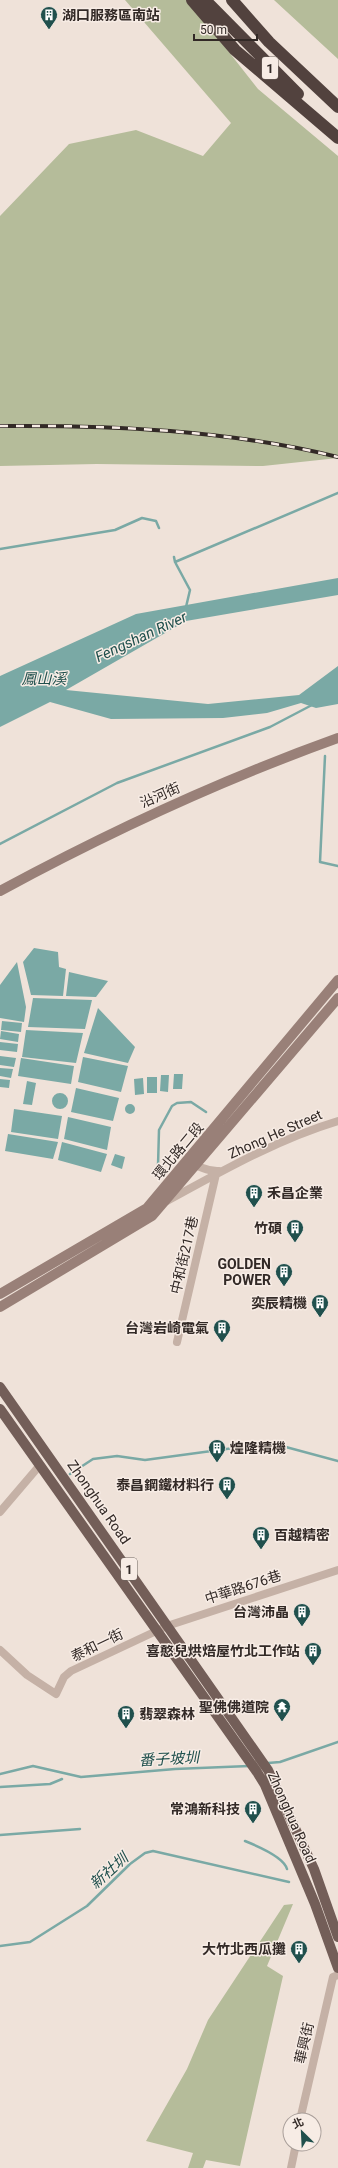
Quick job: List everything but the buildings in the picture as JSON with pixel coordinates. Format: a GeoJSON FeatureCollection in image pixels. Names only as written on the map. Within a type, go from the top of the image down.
{"type":"FeatureCollection","features":[{"type":"Feature","properties":{"kind":"highway"},"geometry":{"type":"LineString","coordinates":[[192,0],[235,50],[338,138]]}},
{"type":"Feature","properties":{"kind":"highway","name":"1"},"geometry":{"type":"LineString","coordinates":[[205,0],[338,135]]}},
{"type":"Feature","properties":{"kind":"highway","name":"1"},"geometry":{"type":"LineString","coordinates":[[232,0],[269,42],[338,107]]}},
{"type":"Feature","properties":{"kind":"main road","name":"Zhonghua Road"},"geometry":{"type":"LineString","coordinates":[[0,1387],[268,1770],[314,1869],[338,1933]]}},
{"type":"Feature","properties":{"kind":"main road","name":"Zhonghua Road"},"geometry":{"type":"LineString","coordinates":[[1,1411],[257,1772],[265,1785],[311,1894],[327,1937]]}},
{"type":"Feature","properties":{"kind":"main road","name":"1"},"geometry":{"type":"LineString","coordinates":[[327,1937],[338,1968]]}},
{"type":"Feature","properties":{"kind":"street","name":"沿河街"},"geometry":{"type":"LineString","coordinates":[[0,891],[61,858],[164,809],[291,755],[338,738]]}},
{"type":"Feature","properties":{"kind":"street","name":"環北路二段"},"geometry":{"type":"LineString","coordinates":[[0,1294],[147,1208],[184,1166],[338,980]]}},
{"type":"Feature","properties":{"kind":"street","name":"環北路二段"},"geometry":{"type":"LineString","coordinates":[[0,1307],[152,1216],[187,1177],[338,998]]}},
{"type":"Feature","properties":{"kind":"street","name":"Zhong He Street"},"geometry":{"type":"LineString","coordinates":[[166,1201],[197,1184],[291,1138],[338,1121]]}},
{"type":"Feature","properties":{"kind":"street","name":"Zhong He Street"},"geometry":{"type":"LineString","coordinates":[[184,1166],[197,1165],[209,1171],[219,1173]]}},
{"type":"Feature","properties":{"kind":"street"},"geometry":{"type":"LineString","coordinates":[[184,1166],[187,1177],[197,1184]]}},
{"type":"Feature","properties":{"kind":"street","name":"中和街217巷"},"geometry":{"type":"LineString","coordinates":[[177,1342],[219,1173]]}},
{"type":"Feature","properties":{"kind":"street"},"geometry":{"type":"LineString","coordinates":[[0,1512],[40,1465]]}},
{"type":"Feature","properties":{"kind":"street","name":"中華路676巷"},"geometry":{"type":"LineString","coordinates":[[157,1630],[338,1570]]}},
{"type":"Feature","properties":{"kind":"street","name":"泰和一街"},"geometry":{"type":"LineString","coordinates":[[0,1650],[27,1675],[56,1694],[64,1677],[71,1671],[157,1630]]}},
{"type":"Feature","properties":{"kind":"street"},"geometry":{"type":"LineString","coordinates":[[327,1937],[338,1933]]}},
{"type":"Feature","properties":{"kind":"street","name":"華興街"},"geometry":{"type":"LineString","coordinates":[[302,2112],[333,1977],[338,1975]]}},
{"type":"Feature","properties":{"kind":"street"},"geometry":{"type":"LineString","coordinates":[[291,2168],[294,2152]]}},
{"type":"Feature","properties":{"kind":"green space"},"geometry":{"type":"Polygon","coordinates":[[[125,0],[188,0],[258,89],[338,156],[338,458],[263,466],[97,464],[0,466],[0,216],[69,144],[136,130],[203,156],[231,123],[125,0]]]}},
{"type":"Feature","properties":{"kind":"green space"},"geometry":{"type":"Polygon","coordinates":[[[274,0],[338,0],[338,59],[274,0]]]}},
{"type":"Feature","properties":{"kind":"green space"},"geometry":{"type":"Polygon","coordinates":[[[293,1904],[267,1966],[283,1976],[240,2166],[206,2160],[203,2168],[188,2168],[193,2153],[146,2141],[187,2069],[208,2020],[284,1905],[293,1904]]]}},
{"type":"Feature","properties":{"kind":"water","name":"鳳山溪"},"geometry":{"type":"Polygon","coordinates":[[[338,578],[338,595],[186,621],[66,690],[208,704],[299,695],[338,666],[338,704],[316,708],[301,703],[267,713],[223,718],[111,719],[50,702],[0,727],[0,676],[136,614],[338,578]]]}},
{"type":"Feature","properties":{"kind":"water"},"geometry":{"type":"Polygon","coordinates":[[[34,948],[58,952],[59,967],[66,969],[63,996],[31,995],[23,962],[34,948]]]}},
{"type":"Feature","properties":{"kind":"water"},"geometry":{"type":"Polygon","coordinates":[[[17,962],[26,1007],[24,1022],[0,1018],[0,985],[17,962]]]}},
{"type":"Feature","properties":{"kind":"water"},"geometry":{"type":"Polygon","coordinates":[[[69,972],[108,981],[96,997],[66,996],[69,972]]]}},
{"type":"Feature","properties":{"kind":"water"},"geometry":{"type":"Polygon","coordinates":[[[33,998],[92,1000],[85,1029],[28,1027],[33,998]]]}},
{"type":"Feature","properties":{"kind":"water"},"geometry":{"type":"Polygon","coordinates":[[[98,1008],[135,1047],[128,1063],[84,1053],[98,1008]]]}},
{"type":"Feature","properties":{"kind":"water"},"geometry":{"type":"Polygon","coordinates":[[[2,1021],[22,1023],[21,1032],[1,1030],[2,1021]]]}},
{"type":"Feature","properties":{"kind":"water"},"geometry":{"type":"Polygon","coordinates":[[[26,1030],[83,1033],[76,1063],[22,1057],[26,1030]]]}},
{"type":"Feature","properties":{"kind":"water"},"geometry":{"type":"Polygon","coordinates":[[[1,1031],[19,1034],[18,1042],[0,1039],[1,1031]]]}},
{"type":"Feature","properties":{"kind":"water"},"geometry":{"type":"Polygon","coordinates":[[[0,1042],[18,1044],[17,1052],[0,1050],[0,1042]]]}},
{"type":"Feature","properties":{"kind":"water"},"geometry":{"type":"Polygon","coordinates":[[[0,1056],[16,1058],[14,1067],[0,1065],[0,1056]]]}},
{"type":"Feature","properties":{"kind":"water"},"geometry":{"type":"Polygon","coordinates":[[[83,1057],[128,1066],[121,1092],[78,1082],[83,1057]]]}},
{"type":"Feature","properties":{"kind":"water"},"geometry":{"type":"Polygon","coordinates":[[[21,1058],[74,1066],[71,1084],[18,1076],[21,1058]]]}},
{"type":"Feature","properties":{"kind":"water"},"geometry":{"type":"Polygon","coordinates":[[[0,1068],[13,1069],[11,1078],[0,1076],[0,1068]]]}},
{"type":"Feature","properties":{"kind":"water"},"geometry":{"type":"Polygon","coordinates":[[[174,1074],[183,1074],[182,1089],[173,1089],[174,1074]]]}},
{"type":"Feature","properties":{"kind":"water"},"geometry":{"type":"Polygon","coordinates":[[[161,1075],[169,1075],[168,1092],[160,1091],[161,1075]]]}},
{"type":"Feature","properties":{"kind":"water"},"geometry":{"type":"Polygon","coordinates":[[[147,1077],[157,1077],[157,1093],[147,1093],[147,1077]]]}},
{"type":"Feature","properties":{"kind":"water"},"geometry":{"type":"Polygon","coordinates":[[[143,1078],[144,1094],[135,1095],[134,1079],[143,1078]]]}},
{"type":"Feature","properties":{"kind":"water"},"geometry":{"type":"Polygon","coordinates":[[[0,1079],[10,1080],[9,1088],[0,1087],[0,1079]]]}},
{"type":"Feature","properties":{"kind":"water"},"geometry":{"type":"Polygon","coordinates":[[[27,1081],[36,1083],[32,1105],[23,1104],[27,1081]]]}},
{"type":"Feature","properties":{"kind":"water"},"geometry":{"type":"Polygon","coordinates":[[[76,1088],[119,1098],[113,1121],[71,1112],[76,1088]]]}},
{"type":"Feature","properties":{"kind":"water"},"geometry":{"type":"Polygon","coordinates":[[[60,1093],[67,1098],[68,1101],[63,1108],[60,1109],[53,1104],[52,1101],[57,1094],[60,1093]]]}},
{"type":"Feature","properties":{"kind":"water"},"geometry":{"type":"Polygon","coordinates":[[[130,1104],[135,1109],[130,1114],[125,1109],[130,1104]]]}},
{"type":"Feature","properties":{"kind":"water"},"geometry":{"type":"Polygon","coordinates":[[[14,1109],[62,1116],[58,1139],[11,1132],[14,1109]]]}},
{"type":"Feature","properties":{"kind":"water"},"geometry":{"type":"Polygon","coordinates":[[[68,1117],[111,1127],[107,1150],[64,1139],[68,1117]]]}},
{"type":"Feature","properties":{"kind":"water"},"geometry":{"type":"Polygon","coordinates":[[[8,1134],[58,1142],[53,1159],[5,1151],[8,1134]]]}},
{"type":"Feature","properties":{"kind":"water"},"geometry":{"type":"Polygon","coordinates":[[[62,1142],[107,1154],[101,1172],[58,1160],[62,1142]]]}},
{"type":"Feature","properties":{"kind":"water"},"geometry":{"type":"Polygon","coordinates":[[[115,1154],[125,1157],[122,1169],[111,1165],[115,1154]]]}},
{"type":"Feature","properties":{"kind":"waterway"},"geometry":{"type":"LineString","coordinates":[[174,557],[175,562],[338,493]]}},
{"type":"Feature","properties":{"kind":"waterway"},"geometry":{"type":"LineString","coordinates":[[0,549],[115,530],[142,518],[156,521],[159,528]]}},
{"type":"Feature","properties":{"kind":"waterway","name":"Fengshan River"},"geometry":{"type":"LineString","coordinates":[[175,562],[190,590],[186,607]]}},
{"type":"Feature","properties":{"kind":"waterway"},"geometry":{"type":"LineString","coordinates":[[0,844],[117,783],[270,727],[312,705]]}},
{"type":"Feature","properties":{"kind":"waterway"},"geometry":{"type":"LineString","coordinates":[[325,756],[320,862],[338,866]]}},
{"type":"Feature","properties":{"kind":"waterway"},"geometry":{"type":"LineString","coordinates":[[158,1166],[159,1130],[172,1106],[177,1103],[191,1102],[206,1112]]}},
{"type":"Feature","properties":{"kind":"waterway"},"geometry":{"type":"LineString","coordinates":[[70,1474],[93,1459],[117,1456],[145,1460],[271,1443],[338,1461]]}},
{"type":"Feature","properties":{"kind":"waterway","name":"番子坡圳"},"geometry":{"type":"LineString","coordinates":[[268,1763],[280,1762],[338,1742]]}},
{"type":"Feature","properties":{"kind":"waterway","name":"番子坡圳"},"geometry":{"type":"LineString","coordinates":[[0,1774],[33,1766],[81,1777],[175,1769],[249,1766]]}},
{"type":"Feature","properties":{"kind":"waterway","name":"新社圳"},"geometry":{"type":"LineString","coordinates":[[0,1787],[50,1784],[62,1779]]}},
{"type":"Feature","properties":{"kind":"waterway"},"geometry":{"type":"LineString","coordinates":[[0,1835],[80,1829]]}},
{"type":"Feature","properties":{"kind":"waterway"},"geometry":{"type":"LineString","coordinates":[[245,1841],[262,1848],[275,1856],[281,1860],[287,1869]]}},
{"type":"Feature","properties":{"kind":"waterway","name":"新社圳"},"geometry":{"type":"LineString","coordinates":[[0,1946],[30,1942],[87,1906],[130,1864],[145,1853],[153,1851],[289,1882]]}},
{"type":"Feature","properties":{"kind":"railway"},"geometry":{"type":"LineString","coordinates":[[0,426],[128,428],[170,431],[254,441],[338,457]]}},
{"type":"Feature","properties":{"kind":"place","name":"湖口服務區南站"},"geometry":{"type":"Point","coordinates":[49,30]}},
{"type":"Feature","properties":{"kind":"place","name":"禾昌企業"},"geometry":{"type":"Point","coordinates":[254,1208]}},
{"type":"Feature","properties":{"kind":"place","name":"竹碩"},"geometry":{"type":"Point","coordinates":[295,1243]}},
{"type":"Feature","properties":{"kind":"place","name":"GOLDEN POWER"},"geometry":{"type":"Point","coordinates":[284,1287]}},
{"type":"Feature","properties":{"kind":"place","name":"奕辰精機"},"geometry":{"type":"Point","coordinates":[320,1318]}},
{"type":"Feature","properties":{"kind":"place","name":"台灣岩崎電氣"},"geometry":{"type":"Point","coordinates":[222,1343]}},
{"type":"Feature","properties":{"kind":"place","name":"煌隆精機"},"geometry":{"type":"Point","coordinates":[217,1463]}},
{"type":"Feature","properties":{"kind":"place","name":"泰昌鋼鐵材料行"},"geometry":{"type":"Point","coordinates":[227,1500]}},
{"type":"Feature","properties":{"kind":"place","name":"百越精密"},"geometry":{"type":"Point","coordinates":[261,1550]}},
{"type":"Feature","properties":{"kind":"place","name":"台灣沛晶"},"geometry":{"type":"Point","coordinates":[302,1627]}},
{"type":"Feature","properties":{"kind":"place","name":"喜憨兒烘焙屋竹北工作站"},"geometry":{"type":"Point","coordinates":[313,1666]}},
{"type":"Feature","properties":{"kind":"place","name":"聖佛佛道院"},"geometry":{"type":"Point","coordinates":[282,1722]}},
{"type":"Feature","properties":{"kind":"place","name":"翡翠森林"},"geometry":{"type":"Point","coordinates":[126,1729]}},
{"type":"Feature","properties":{"kind":"place","name":"常鴻新科技"},"geometry":{"type":"Point","coordinates":[253,1824]}},
{"type":"Feature","properties":{"kind":"place","name":"大竹北西瓜攤"},"geometry":{"type":"Point","coordinates":[299,1964]}}]}
